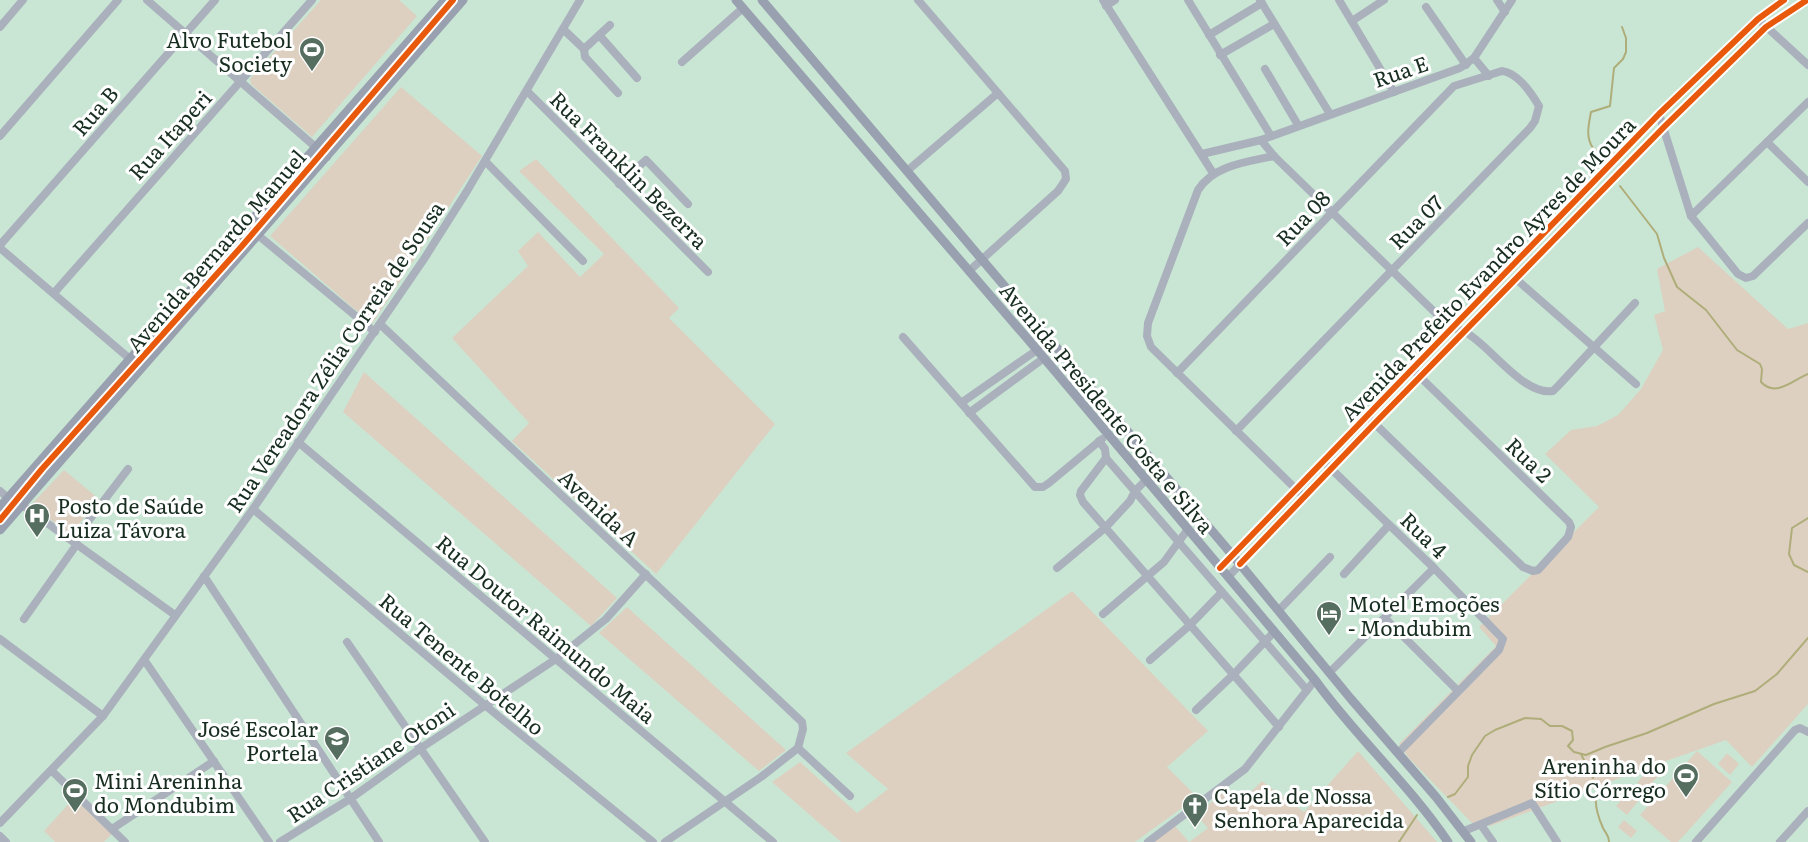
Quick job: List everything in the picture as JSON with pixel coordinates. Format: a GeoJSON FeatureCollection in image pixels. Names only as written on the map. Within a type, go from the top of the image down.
{"type":"FeatureCollection","features":[{"type":"Feature","properties":{"kind":"main road","name":"Avenida Bernardo Manuel"},"geometry":{"type":"LineString","coordinates":[[0,507],[4,495],[61,437],[225,253],[445,0]]}},
{"type":"Feature","properties":{"kind":"main road","name":"Avenida Bernardo Manuel"},"geometry":{"type":"LineString","coordinates":[[0,530],[463,0]]}},
{"type":"Feature","properties":{"kind":"main road","name":"Avenida Presidente Costa e Silva"},"geometry":{"type":"LineString","coordinates":[[736,0],[1044,358],[1315,680],[1337,710],[1422,808],[1448,842]]}},
{"type":"Feature","properties":{"kind":"main road","name":"Avenida Presidente Costa e Silva"},"geometry":{"type":"LineString","coordinates":[[762,0],[1279,610],[1471,842]]}},
{"type":"Feature","properties":{"kind":"main road"},"geometry":{"type":"LineString","coordinates":[[834,114],[849,102]]}},
{"type":"Feature","properties":{"kind":"main road"},"geometry":{"type":"LineString","coordinates":[[71,425],[83,435]]}},
{"type":"Feature","properties":{"kind":"main road"},"geometry":{"type":"LineString","coordinates":[[61,437],[73,447]]}},
{"type":"Feature","properties":{"kind":"main road"},"geometry":{"type":"LineString","coordinates":[[1144,477],[1154,466],[1154,462]]}},
{"type":"Feature","properties":{"kind":"main road"},"geometry":{"type":"LineString","coordinates":[[1158,493],[1161,484],[1168,481],[1172,483]]}},
{"type":"Feature","properties":{"kind":"main road"},"geometry":{"type":"LineString","coordinates":[[1337,710],[1351,699]]}},
{"type":"Feature","properties":{"kind":"main road"},"geometry":{"type":"LineString","coordinates":[[1348,723],[1361,711]]}},
{"type":"Feature","properties":{"kind":"street"},"geometry":{"type":"LineString","coordinates":[[0,27],[23,0]]}},
{"type":"Feature","properties":{"kind":"street"},"geometry":{"type":"LineString","coordinates":[[0,136],[118,0]]}},
{"type":"Feature","properties":{"kind":"street"},"geometry":{"type":"LineString","coordinates":[[147,0],[327,158]]}},
{"type":"Feature","properties":{"kind":"street","name":"Rua B"},"geometry":{"type":"LineString","coordinates":[[0,246],[215,0]]}},
{"type":"Feature","properties":{"kind":"street","name":"Rua Itaperi"},"geometry":{"type":"LineString","coordinates":[[54,293],[312,0]]}},
{"type":"Feature","properties":{"kind":"street","name":"Rua Vereadora Zélia Correia de Sousa"},"geometry":{"type":"LineString","coordinates":[[0,823],[104,716],[253,509],[381,325],[485,161],[580,0]]}},
{"type":"Feature","properties":{"kind":"street"},"geometry":{"type":"LineString","coordinates":[[918,0],[1065,171],[1066,179],[1058,191],[969,271]]}},
{"type":"Feature","properties":{"kind":"street"},"geometry":{"type":"LineString","coordinates":[[1115,0],[1104,3],[1213,173]]}},
{"type":"Feature","properties":{"kind":"street"},"geometry":{"type":"LineString","coordinates":[[1188,0],[1271,136]]}},
{"type":"Feature","properties":{"kind":"street"},"geometry":{"type":"LineString","coordinates":[[1339,0],[1394,92]]}},
{"type":"Feature","properties":{"kind":"street"},"geometry":{"type":"LineString","coordinates":[[1352,21],[1384,0]]}},
{"type":"Feature","properties":{"kind":"street"},"geometry":{"type":"LineString","coordinates":[[1497,0],[1504,12]]}},
{"type":"Feature","properties":{"kind":"street","name":"Rua E"},"geometry":{"type":"LineString","coordinates":[[1202,154],[1261,140],[1466,65],[1474,58],[1512,0]]}},
{"type":"Feature","properties":{"kind":"street","name":"Avenida Prefeito Evandro Ayres de Moura"},"geometry":{"type":"LineString","coordinates":[[1220,568],[1659,114],[1758,19],[1784,0]]}},
{"type":"Feature","properties":{"kind":"street","name":"Avenida Prefeito Evandro Ayres de Moura"},"geometry":{"type":"LineString","coordinates":[[1228,577],[1664,127],[1766,27],[1807,0]]}},
{"type":"Feature","properties":{"kind":"street"},"geometry":{"type":"LineString","coordinates":[[1209,35],[1261,2],[1330,114]]}},
{"type":"Feature","properties":{"kind":"street"},"geometry":{"type":"LineString","coordinates":[[1426,7],[1466,65]]}},
{"type":"Feature","properties":{"kind":"street"},"geometry":{"type":"LineString","coordinates":[[682,62],[743,8]]}},
{"type":"Feature","properties":{"kind":"street"},"geometry":{"type":"LineString","coordinates":[[1758,19],[1808,66]]}},
{"type":"Feature","properties":{"kind":"street"},"geometry":{"type":"LineString","coordinates":[[1220,55],[1274,24]]}},
{"type":"Feature","properties":{"kind":"street"},"geometry":{"type":"LineString","coordinates":[[584,49],[610,25]]}},
{"type":"Feature","properties":{"kind":"street"},"geometry":{"type":"LineString","coordinates":[[563,29],[584,49],[585,57],[618,93]]}},
{"type":"Feature","properties":{"kind":"street"},"geometry":{"type":"LineString","coordinates":[[600,36],[637,78]]}},
{"type":"Feature","properties":{"kind":"street"},"geometry":{"type":"LineString","coordinates":[[1474,58],[1489,76]]}},
{"type":"Feature","properties":{"kind":"street"},"geometry":{"type":"LineString","coordinates":[[1265,69],[1298,125]]}},
{"type":"Feature","properties":{"kind":"street","name":"Rua 07"},"geometry":{"type":"LineString","coordinates":[[1236,431],[1493,168],[1535,122],[1539,106],[1534,97],[1506,71],[1454,86]]}},
{"type":"Feature","properties":{"kind":"street"},"geometry":{"type":"LineString","coordinates":[[1449,73],[1454,86]]}},
{"type":"Feature","properties":{"kind":"street","name":"Rua 08"},"geometry":{"type":"LineString","coordinates":[[1177,373],[1454,86]]}},
{"type":"Feature","properties":{"kind":"street","name":"Rua Franklin Bezerra"},"geometry":{"type":"LineString","coordinates":[[527,91],[708,272]]}},
{"type":"Feature","properties":{"kind":"street"},"geometry":{"type":"LineString","coordinates":[[907,171],[998,93]]}},
{"type":"Feature","properties":{"kind":"street"},"geometry":{"type":"LineString","coordinates":[[1691,216],[1808,102]]}},
{"type":"Feature","properties":{"kind":"street"},"geometry":{"type":"LineString","coordinates":[[1659,114],[1691,216],[1738,274],[1746,278],[1753,276],[1808,223]]}},
{"type":"Feature","properties":{"kind":"street"},"geometry":{"type":"LineString","coordinates":[[1646,128],[1654,137]]}},
{"type":"Feature","properties":{"kind":"street"},"geometry":{"type":"LineString","coordinates":[[1261,140],[1274,156],[1451,328],[1465,332],[1512,373],[1539,390],[1553,391],[1559,386],[1635,303]]}},
{"type":"Feature","properties":{"kind":"street"},"geometry":{"type":"LineString","coordinates":[[1767,142],[1808,182]]}},
{"type":"Feature","properties":{"kind":"street"},"geometry":{"type":"LineString","coordinates":[[1274,156],[1240,163],[1213,173],[1205,180],[1198,190],[1148,323],[1147,336],[1150,347],[1305,498]]}},
{"type":"Feature","properties":{"kind":"street"},"geometry":{"type":"LineString","coordinates":[[619,184],[646,160],[688,204]]}},
{"type":"Feature","properties":{"kind":"street"},"geometry":{"type":"LineString","coordinates":[[485,161],[583,261]]}},
{"type":"Feature","properties":{"kind":"street"},"geometry":{"type":"LineString","coordinates":[[259,236],[375,332]]}},
{"type":"Feature","properties":{"kind":"street"},"geometry":{"type":"LineString","coordinates":[[0,246],[130,359]]}},
{"type":"Feature","properties":{"kind":"street"},"geometry":{"type":"LineString","coordinates":[[1516,279],[1636,384]]}},
{"type":"Feature","properties":{"kind":"street","name":"Avenida A"},"geometry":{"type":"LineString","coordinates":[[381,325],[802,722],[803,729],[798,748]]}},
{"type":"Feature","properties":{"kind":"street"},"geometry":{"type":"LineString","coordinates":[[903,337],[1035,487],[1043,487],[1049,483],[1108,434]]}},
{"type":"Feature","properties":{"kind":"street"},"geometry":{"type":"LineString","coordinates":[[961,403],[1037,350]]}},
{"type":"Feature","properties":{"kind":"street"},"geometry":{"type":"LineString","coordinates":[[969,413],[1044,358]]}},
{"type":"Feature","properties":{"kind":"street","name":"Rua 2"},"geometry":{"type":"LineString","coordinates":[[1375,423],[1523,567],[1533,571],[1538,570],[1568,537],[1571,528],[1569,522],[1412,369]]}},
{"type":"Feature","properties":{"kind":"street"},"geometry":{"type":"LineString","coordinates":[[1367,416],[1375,423]]}},
{"type":"Feature","properties":{"kind":"street"},"geometry":{"type":"LineString","coordinates":[[1099,441],[1105,449],[1106,458],[1307,690]]}},
{"type":"Feature","properties":{"kind":"street","name":"Rua Doutor Raimundo Maia"},"geometry":{"type":"LineString","coordinates":[[298,442],[773,842]]}},
{"type":"Feature","properties":{"kind":"street"},"geometry":{"type":"LineString","coordinates":[[1106,458],[1080,495],[1083,502],[1279,727]]}},
{"type":"Feature","properties":{"kind":"street","name":"Rua 4"},"geometry":{"type":"LineString","coordinates":[[1323,460],[1501,635],[1503,639],[1499,650],[1457,690]]}},
{"type":"Feature","properties":{"kind":"street"},"geometry":{"type":"LineString","coordinates":[[24,619],[75,542],[128,469]]}},
{"type":"Feature","properties":{"kind":"street"},"geometry":{"type":"LineString","coordinates":[[1057,568],[1105,528],[1130,501],[1144,477]]}},
{"type":"Feature","properties":{"kind":"street"},"geometry":{"type":"LineString","coordinates":[[22,505],[175,615]]}},
{"type":"Feature","properties":{"kind":"street","name":"Rua Tenente Botelho"},"geometry":{"type":"LineString","coordinates":[[253,509],[486,706],[653,842]]}},
{"type":"Feature","properties":{"kind":"street"},"geometry":{"type":"LineString","coordinates":[[1344,574],[1389,525]]}},
{"type":"Feature","properties":{"kind":"street"},"geometry":{"type":"LineString","coordinates":[[1103,614],[1164,562],[1188,529]]}},
{"type":"Feature","properties":{"kind":"street"},"geometry":{"type":"LineString","coordinates":[[1279,610],[1330,557]]}},
{"type":"Feature","properties":{"kind":"street"},"geometry":{"type":"LineString","coordinates":[[1329,673],[1434,568]]}},
{"type":"Feature","properties":{"kind":"street","name":"Rua Cristiane Otoni"},"geometry":{"type":"LineString","coordinates":[[280,842],[350,799],[421,748],[556,659],[606,619],[646,574]]}},
{"type":"Feature","properties":{"kind":"street"},"geometry":{"type":"LineString","coordinates":[[204,576],[379,842]]}},
{"type":"Feature","properties":{"kind":"street"},"geometry":{"type":"LineString","coordinates":[[1150,660],[1190,625],[1222,592]]}},
{"type":"Feature","properties":{"kind":"street"},"geometry":{"type":"LineString","coordinates":[[1385,618],[1457,690],[1398,753]]}},
{"type":"Feature","properties":{"kind":"street"},"geometry":{"type":"LineString","coordinates":[[1196,710],[1274,632]]}},
{"type":"Feature","properties":{"kind":"street"},"geometry":{"type":"LineString","coordinates":[[0,639],[104,716]]}},
{"type":"Feature","properties":{"kind":"street"},"geometry":{"type":"LineString","coordinates":[[347,642],[484,842]]}},
{"type":"Feature","properties":{"kind":"street"},"geometry":{"type":"LineString","coordinates":[[145,662],[269,842]]}},
{"type":"Feature","properties":{"kind":"street"},"geometry":{"type":"LineString","coordinates":[[1148,842],[1245,769],[1315,680]]}},
{"type":"Feature","properties":{"kind":"street"},"geometry":{"type":"LineString","coordinates":[[1696,842],[1795,730],[1800,728],[1808,732]]}},
{"type":"Feature","properties":{"kind":"street"},"geometry":{"type":"LineString","coordinates":[[665,842],[761,777],[798,748],[850,796]]}},
{"type":"Feature","properties":{"kind":"street"},"geometry":{"type":"LineString","coordinates":[[112,828],[213,761]]}},
{"type":"Feature","properties":{"kind":"street"},"geometry":{"type":"LineString","coordinates":[[52,771],[125,842]]}},
{"type":"Feature","properties":{"kind":"street"},"geometry":{"type":"LineString","coordinates":[[1464,831],[1532,803],[1557,842]]}},
{"type":"Feature","properties":{"kind":"street"},"geometry":{"type":"LineString","coordinates":[[1780,842],[1808,811]]}},
{"type":"Feature","properties":{"kind":"street"},"geometry":{"type":"LineString","coordinates":[[1481,825],[1493,842]]}},
{"type":"Feature","properties":{"kind":"street"},"geometry":{"type":"LineString","coordinates":[[0,836],[6,842]]}},
{"type":"Feature","properties":{"kind":"shaded area","name":"Alvo Futebol Society"},"geometry":{"type":"Polygon","coordinates":[[[321,0],[399,0],[417,16],[312,137],[251,84],[250,79],[321,0]]]}},
{"type":"Feature","properties":{"kind":"shaded area"},"geometry":{"type":"Polygon","coordinates":[[[401,87],[482,156],[372,324],[270,236],[401,87]]]}},
{"type":"Feature","properties":{"kind":"shaded area"},"geometry":{"type":"Polygon","coordinates":[[[536,159],[679,308],[669,318],[775,424],[656,574],[512,441],[529,423],[452,338],[528,266],[518,251],[538,232],[580,277],[604,254],[519,171],[536,159]]]}},
{"type":"Feature","properties":{"kind":"shaded area"},"geometry":{"type":"Polygon","coordinates":[[[1698,247],[1788,329],[1808,323],[1808,704],[1752,767],[1726,740],[1652,766],[1660,774],[1646,790],[1637,783],[1650,767],[1490,826],[1472,823],[1408,757],[1399,744],[1496,646],[1479,627],[1599,507],[1545,454],[1571,430],[1597,426],[1618,415],[1641,389],[1663,350],[1654,315],[1665,311],[1657,269],[1698,247]]]}},
{"type":"Feature","properties":{"kind":"shaded area"},"geometry":{"type":"Polygon","coordinates":[[[364,372],[617,598],[591,626],[343,412],[364,372]]]}},
{"type":"Feature","properties":{"kind":"shaded area"},"geometry":{"type":"Polygon","coordinates":[[[64,470],[99,499],[72,533],[31,505],[64,470]]]}},
{"type":"Feature","properties":{"kind":"shaded area"},"geometry":{"type":"Polygon","coordinates":[[[1072,591],[1208,731],[1167,767],[1197,797],[1135,842],[841,842],[772,782],[800,762],[857,813],[888,789],[846,753],[1072,591]]]}},
{"type":"Feature","properties":{"kind":"shaded area"},"geometry":{"type":"Polygon","coordinates":[[[627,607],[786,750],[759,771],[599,633],[627,607]]]}},
{"type":"Feature","properties":{"kind":"shaded area"},"geometry":{"type":"Polygon","coordinates":[[[1358,751],[1437,842],[1189,842],[1208,828],[1196,815],[1225,791],[1232,800],[1250,793],[1262,781],[1304,812],[1358,751]]]}},
{"type":"Feature","properties":{"kind":"shaded area","name":"Areninha do Sítio Córrego"},"geometry":{"type":"Polygon","coordinates":[[[1697,751],[1732,782],[1678,842],[1671,842],[1640,815],[1697,751]]]}},
{"type":"Feature","properties":{"kind":"shaded area"},"geometry":{"type":"Polygon","coordinates":[[[1727,753],[1739,764],[1730,775],[1718,764],[1727,753]]]}},
{"type":"Feature","properties":{"kind":"shaded area"},"geometry":{"type":"Polygon","coordinates":[[[1634,785],[1644,794],[1627,815],[1616,806],[1634,785]]]}},
{"type":"Feature","properties":{"kind":"shaded area","name":"Mini Areninha do Mondubim"},"geometry":{"type":"Polygon","coordinates":[[[74,798],[112,834],[104,842],[55,842],[44,831],[74,798]]]}},
{"type":"Feature","properties":{"kind":"shaded area"},"geometry":{"type":"Polygon","coordinates":[[[1624,820],[1637,831],[1631,838],[1618,827],[1624,820]]]}},
{"type":"Feature","properties":{"kind":"shaded area"},"geometry":{"type":"Polygon","coordinates":[[[1175,826],[1189,842],[1152,842],[1175,826]]]}},
{"type":"Feature","properties":{"kind":"waterway"},"geometry":{"type":"LineString","coordinates":[[1605,157],[1593,148],[1588,135],[1589,125],[1591,112],[1610,106],[1614,68],[1626,52],[1626,38],[1622,27]]}},
{"type":"Feature","properties":{"kind":"waterway"},"geometry":{"type":"LineString","coordinates":[[1620,186],[1657,234],[1664,258],[1677,287],[1706,310],[1737,350],[1760,364],[1761,382],[1767,386],[1779,388],[1808,374]]}},
{"type":"Feature","properties":{"kind":"waterway"},"geometry":{"type":"LineString","coordinates":[[1808,518],[1792,528],[1789,554],[1794,565],[1808,572]]}},
{"type":"Feature","properties":{"kind":"waterway"},"geometry":{"type":"LineString","coordinates":[[1448,797],[1455,794],[1468,777],[1468,766],[1472,755],[1485,736],[1495,730],[1525,718],[1541,719],[1550,726],[1562,726],[1572,731],[1573,740],[1568,746],[1574,752],[1586,755],[1647,733],[1714,704],[1755,691],[1777,674],[1808,638]]}},
{"type":"Feature","properties":{"kind":"waterway"},"geometry":{"type":"LineString","coordinates":[[1581,754],[1593,778]]}},
{"type":"Feature","properties":{"kind":"waterway"},"geometry":{"type":"LineString","coordinates":[[1596,784],[1600,793],[1596,798],[1597,810],[1609,842]]}},
{"type":"Feature","properties":{"kind":"waterway"},"geometry":{"type":"LineString","coordinates":[[1399,842],[1417,815]]}},
{"type":"Feature","properties":{"kind":"cycle path"},"geometry":{"type":"LineString","coordinates":[[0,520],[42,469],[242,246],[453,0]]}},
{"type":"Feature","properties":{"kind":"cycle path"},"geometry":{"type":"LineString","coordinates":[[1220,568],[1659,114],[1758,19],[1784,0]]}},
{"type":"Feature","properties":{"kind":"cycle path"},"geometry":{"type":"LineString","coordinates":[[1240,564],[1664,127],[1766,27],[1807,0]]}},
{"type":"Feature","properties":{"kind":"place","name":"Alvo Futebol Society"},"geometry":{"type":"Point","coordinates":[312,73]}},
{"type":"Feature","properties":{"kind":"place","name":"Posto de Saúde Luiza Távora"},"geometry":{"type":"Point","coordinates":[37,539]}},
{"type":"Feature","properties":{"kind":"place","name":"Motel Emoções - Mondubim"},"geometry":{"type":"Point","coordinates":[1329,637]}},
{"type":"Feature","properties":{"kind":"place","name":"José Escolar Portela"},"geometry":{"type":"Point","coordinates":[337,762]}},
{"type":"Feature","properties":{"kind":"place","name":"Areninha do Sítio Córrego"},"geometry":{"type":"Point","coordinates":[1686,799]}},
{"type":"Feature","properties":{"kind":"place","name":"Mini Areninha do Mondubim"},"geometry":{"type":"Point","coordinates":[75,814]}},
{"type":"Feature","properties":{"kind":"place","name":"Capela de Nossa Senhora Aparecida"},"geometry":{"type":"Point","coordinates":[1195,829]}}]}
